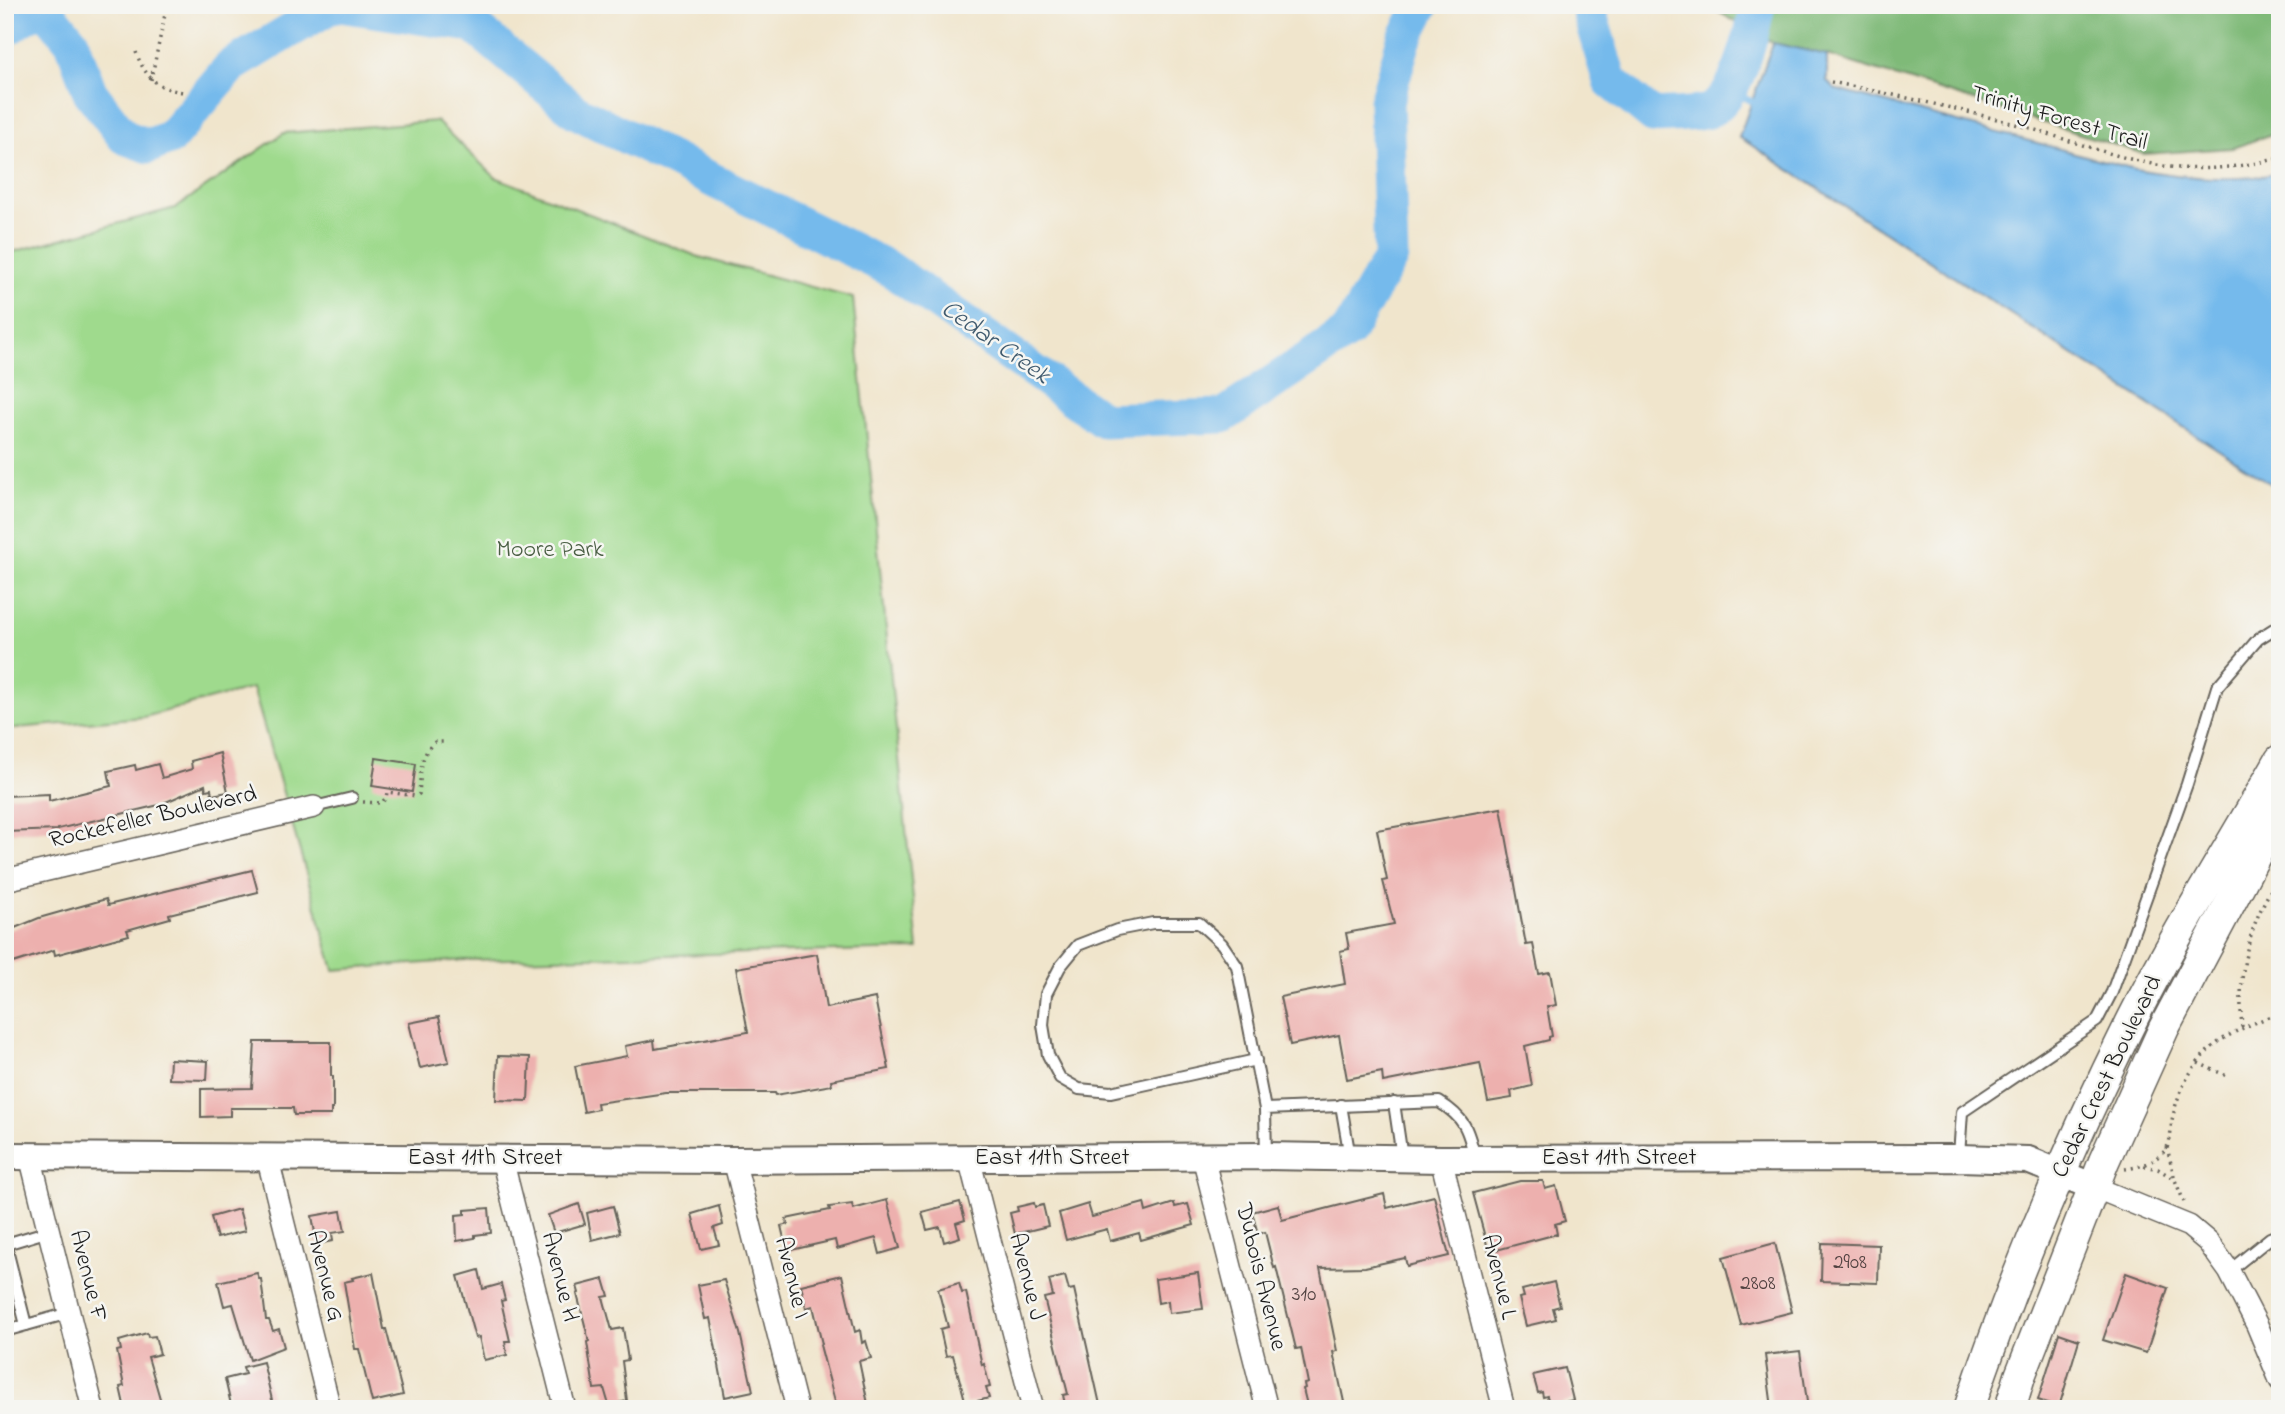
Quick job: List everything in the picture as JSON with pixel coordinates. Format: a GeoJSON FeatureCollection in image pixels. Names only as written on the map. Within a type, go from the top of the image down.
{"type":"FeatureCollection","features":[{"type":"Feature","properties":{"kind":"main road","name":"Cedar Crest Boulevard"},"geometry":{"type":"LineString","coordinates":[[1969,1409],[1990,1344],[2117,1030],[2274,771]]}},
{"type":"Feature","properties":{"kind":"main road","name":"Cedar Crest Boulevard"},"geometry":{"type":"LineString","coordinates":[[2010,1409],[2094,1187],[2164,1028],[2280,809]]}},
{"type":"Feature","properties":{"kind":"street","name":"Rockefeller Boulevard"},"geometry":{"type":"LineString","coordinates":[[5,880],[314,807]]}},
{"type":"Feature","properties":{"kind":"street","name":"East 11th Street"},"geometry":{"type":"LineString","coordinates":[[18,1156],[734,1160],[1266,1156],[1959,1158],[2028,1160],[2094,1187]]}},
{"type":"Feature","properties":{"kind":"street","name":"Avenue F"},"geometry":{"type":"LineString","coordinates":[[18,1156],[49,1231],[93,1409]]}},
{"type":"Feature","properties":{"kind":"street","name":"Avenue G"},"geometry":{"type":"LineString","coordinates":[[267,1156],[330,1409]]}},
{"type":"Feature","properties":{"kind":"street","name":"Dubois Avenue"},"geometry":{"type":"LineString","coordinates":[[1203,1157],[1267,1409]]}},
{"type":"Feature","properties":{"kind":"street","name":"Avenue H"},"geometry":{"type":"LineString","coordinates":[[502,1158],[565,1409]]}},
{"type":"Feature","properties":{"kind":"street","name":"Avenue J"},"geometry":{"type":"LineString","coordinates":[[969,1158],[1033,1409]]}},
{"type":"Feature","properties":{"kind":"street","name":"Avenue L"},"geometry":{"type":"LineString","coordinates":[[1441,1158],[1504,1409]]}},
{"type":"Feature","properties":{"kind":"street","name":"Avenue I"},"geometry":{"type":"LineString","coordinates":[[734,1160],[797,1409]]}},
{"type":"Feature","properties":{"kind":"street"},"geometry":{"type":"LineString","coordinates":[[2094,1187],[2189,1226],[2208,1242],[2229,1271],[2280,1380]]}},
{"type":"Feature","properties":{"kind":"lane"},"geometry":{"type":"LineString","coordinates":[[1959,1158],[1962,1112],[2097,1021],[2112,992],[2131,940],[2187,784],[2217,687],[2258,639],[2280,625]]}},
{"type":"Feature","properties":{"kind":"lane"},"geometry":{"type":"LineString","coordinates":[[314,807],[352,797]]}},
{"type":"Feature","properties":{"kind":"lane"},"geometry":{"type":"LineString","coordinates":[[1256,1060],[1111,1092],[1079,1089],[1060,1078],[1048,1055],[1043,1025],[1046,994],[1060,967],[1078,945],[1117,930],[1153,923],[1199,923],[1222,944],[1237,966],[1256,1060],[1265,1109],[1266,1156]]}},
{"type":"Feature","properties":{"kind":"lane"},"geometry":{"type":"LineString","coordinates":[[2097,1021],[2117,1030]]}},
{"type":"Feature","properties":{"kind":"lane"},"geometry":{"type":"LineString","coordinates":[[1394,1102],[1402,1157]]}},
{"type":"Feature","properties":{"kind":"lane"},"geometry":{"type":"LineString","coordinates":[[1265,1109],[1439,1102],[1457,1113],[1469,1130],[1475,1158]]}},
{"type":"Feature","properties":{"kind":"lane"},"geometry":{"type":"LineString","coordinates":[[1341,1105],[1350,1157]]}},
{"type":"Feature","properties":{"kind":"lane"},"geometry":{"type":"LineString","coordinates":[[26,1325],[5,1243],[49,1231]]}},
{"type":"Feature","properties":{"kind":"lane"},"geometry":{"type":"LineString","coordinates":[[2229,1271],[2270,1238],[2280,1234]]}},
{"type":"Feature","properties":{"kind":"lane"},"geometry":{"type":"LineString","coordinates":[[5,1331],[69,1313]]}},
{"type":"Feature","properties":{"kind":"path"},"geometry":{"type":"LineString","coordinates":[[151,80],[167,5]]}},
{"type":"Feature","properties":{"kind":"path"},"geometry":{"type":"LineString","coordinates":[[136,52],[145,74],[151,80],[160,86],[184,92]]}},
{"type":"Feature","properties":{"kind":"path","name":"Trinity Forest Trail"},"geometry":{"type":"LineString","coordinates":[[1831,82],[1931,102],[2011,123],[2124,158],[2166,167],[2215,168],[2280,159]]}},
{"type":"Feature","properties":{"kind":"path"},"geometry":{"type":"LineString","coordinates":[[352,797],[371,804],[381,803],[386,799],[387,792],[416,796],[419,794],[427,748],[435,742],[447,743]]}},
{"type":"Feature","properties":{"kind":"path"},"geometry":{"type":"LineString","coordinates":[[2242,1027],[2240,1001],[2248,940],[2257,915],[2280,875]]}},
{"type":"Feature","properties":{"kind":"path"},"geometry":{"type":"LineString","coordinates":[[2189,1226],[2188,1209],[2175,1180],[2167,1147],[2173,1114],[2183,1085],[2218,1041],[2242,1027],[2280,1012]]}},
{"type":"Feature","properties":{"kind":"path"},"geometry":{"type":"LineString","coordinates":[[2198,1063],[2229,1077]]}},
{"type":"Feature","properties":{"kind":"path"},"geometry":{"type":"LineString","coordinates":[[2144,1166],[2158,1158],[2167,1147]]}},
{"type":"Feature","properties":{"kind":"path"},"geometry":{"type":"LineString","coordinates":[[2123,1169],[2144,1166],[2158,1169],[2175,1180]]}},
{"type":"Feature","properties":{"kind":"green space"},"geometry":{"type":"Polygon","coordinates":[[[1706,5],[2280,5],[2280,131],[2233,148],[2144,154],[1827,55],[1773,43],[1706,5]]]}},
{"type":"Feature","properties":{"kind":"green space","name":"Moore Park"},"geometry":{"type":"Polygon","coordinates":[[[436,121],[495,177],[699,257],[853,298],[918,949],[465,960],[334,970],[253,688],[144,717],[5,729],[5,254],[175,208],[284,133],[436,121]]]}},
{"type":"Feature","properties":{"kind":"water"},"geometry":{"type":"Polygon","coordinates":[[[1773,43],[1827,55],[1827,81],[1834,89],[2135,169],[2208,178],[2244,178],[2280,173],[2280,490],[1739,137],[1773,43]]]}},
{"type":"Feature","properties":{"kind":"building"},"geometry":{"type":"Polygon","coordinates":[[[220,753],[228,792],[212,795],[211,789],[206,790],[205,785],[159,805],[58,830],[5,832],[5,796],[49,794],[49,801],[111,786],[108,771],[135,765],[136,770],[158,764],[162,778],[192,769],[191,761],[220,753]]]}},
{"type":"Feature","properties":{"kind":"building"},"geometry":{"type":"Polygon","coordinates":[[[376,758],[416,764],[412,792],[372,786],[376,758]]]}},
{"type":"Feature","properties":{"kind":"building"},"geometry":{"type":"Polygon","coordinates":[[[1501,808],[1526,945],[1533,944],[1539,974],[1550,972],[1556,1005],[1547,1007],[1552,1036],[1549,1040],[1525,1046],[1532,1086],[1511,1091],[1512,1098],[1488,1102],[1480,1063],[1383,1082],[1382,1072],[1347,1079],[1339,1035],[1290,1045],[1280,997],[1345,984],[1340,951],[1349,949],[1346,933],[1394,924],[1383,881],[1387,880],[1377,830],[1501,808]]]}},
{"type":"Feature","properties":{"kind":"building"},"geometry":{"type":"Polygon","coordinates":[[[252,870],[258,892],[169,914],[170,918],[127,930],[129,935],[55,955],[54,950],[13,963],[5,940],[5,932],[39,918],[106,899],[108,905],[252,870]]]}},
{"type":"Feature","properties":{"kind":"building"},"geometry":{"type":"Polygon","coordinates":[[[817,954],[826,1008],[875,998],[889,1069],[831,1080],[832,1085],[776,1095],[666,1093],[597,1103],[598,1109],[584,1112],[575,1066],[627,1056],[625,1046],[654,1040],[655,1049],[748,1032],[736,968],[817,954]]]}},
{"type":"Feature","properties":{"kind":"building"},"geometry":{"type":"Polygon","coordinates":[[[439,1017],[449,1062],[420,1068],[409,1023],[439,1017]]]}},
{"type":"Feature","properties":{"kind":"building"},"geometry":{"type":"Polygon","coordinates":[[[255,1042],[331,1042],[331,1115],[294,1115],[293,1108],[230,1108],[230,1116],[201,1117],[201,1089],[252,1088],[255,1042]]]}},
{"type":"Feature","properties":{"kind":"building"},"geometry":{"type":"Polygon","coordinates":[[[498,1056],[530,1057],[528,1101],[496,1100],[498,1056]]]}},
{"type":"Feature","properties":{"kind":"building"},"geometry":{"type":"Polygon","coordinates":[[[170,1059],[208,1061],[207,1080],[169,1079],[170,1059]]]}},
{"type":"Feature","properties":{"kind":"building"},"geometry":{"type":"Polygon","coordinates":[[[1520,1181],[1543,1181],[1545,1189],[1556,1186],[1565,1221],[1555,1224],[1557,1234],[1489,1252],[1473,1193],[1520,1181]]]}},
{"type":"Feature","properties":{"kind":"building"},"geometry":{"type":"Polygon","coordinates":[[[1384,1194],[1387,1208],[1434,1196],[1449,1256],[1407,1266],[1405,1258],[1365,1267],[1320,1268],[1337,1351],[1333,1352],[1344,1402],[1308,1409],[1303,1389],[1304,1384],[1308,1383],[1301,1348],[1296,1349],[1265,1232],[1258,1234],[1252,1212],[1278,1205],[1282,1220],[1384,1194]]]}},
{"type":"Feature","properties":{"kind":"building"},"geometry":{"type":"Polygon","coordinates":[[[887,1200],[900,1248],[880,1254],[876,1238],[837,1249],[835,1240],[787,1251],[781,1226],[788,1224],[786,1219],[830,1210],[829,1207],[852,1204],[853,1209],[887,1200]]]}},
{"type":"Feature","properties":{"kind":"building"},"geometry":{"type":"Polygon","coordinates":[[[960,1202],[965,1220],[956,1223],[960,1237],[944,1242],[940,1227],[927,1230],[922,1212],[960,1202]]]}},
{"type":"Feature","properties":{"kind":"building"},"geometry":{"type":"Polygon","coordinates":[[[1034,1203],[1035,1207],[1043,1205],[1048,1226],[1015,1234],[1010,1213],[1018,1211],[1017,1207],[1034,1203]]]}},
{"type":"Feature","properties":{"kind":"building"},"geometry":{"type":"Polygon","coordinates":[[[1144,1203],[1146,1212],[1174,1203],[1175,1207],[1188,1204],[1194,1225],[1141,1240],[1139,1233],[1110,1241],[1107,1229],[1066,1240],[1059,1213],[1088,1204],[1092,1217],[1144,1203]]]}},
{"type":"Feature","properties":{"kind":"building"},"geometry":{"type":"Polygon","coordinates":[[[579,1204],[585,1224],[554,1233],[548,1215],[579,1204]]]}},
{"type":"Feature","properties":{"kind":"building"},"geometry":{"type":"Polygon","coordinates":[[[613,1206],[620,1233],[592,1240],[587,1213],[613,1206]]]}},
{"type":"Feature","properties":{"kind":"building"},"geometry":{"type":"Polygon","coordinates":[[[719,1206],[723,1225],[714,1228],[719,1245],[701,1249],[692,1214],[719,1206]]]}},
{"type":"Feature","properties":{"kind":"building"},"geometry":{"type":"Polygon","coordinates":[[[489,1208],[491,1233],[457,1241],[456,1215],[465,1214],[465,1210],[489,1208]]]}},
{"type":"Feature","properties":{"kind":"building"},"geometry":{"type":"Polygon","coordinates":[[[239,1209],[245,1231],[217,1238],[211,1217],[239,1209]]]}},
{"type":"Feature","properties":{"kind":"building"},"geometry":{"type":"Polygon","coordinates":[[[341,1211],[345,1231],[332,1233],[333,1241],[317,1244],[312,1216],[341,1211]]]}},
{"type":"Feature","properties":{"kind":"building"},"geometry":{"type":"Polygon","coordinates":[[[1775,1243],[1792,1312],[1741,1325],[1723,1257],[1775,1243]]]}},
{"type":"Feature","properties":{"kind":"building"},"geometry":{"type":"Polygon","coordinates":[[[1822,1243],[1879,1245],[1878,1283],[1821,1281],[1822,1243]]]}},
{"type":"Feature","properties":{"kind":"building"},"geometry":{"type":"Polygon","coordinates":[[[479,1270],[483,1289],[501,1284],[505,1300],[501,1301],[510,1341],[505,1341],[507,1355],[484,1360],[458,1276],[479,1270]]]}},
{"type":"Feature","properties":{"kind":"building"},"geometry":{"type":"Polygon","coordinates":[[[257,1273],[261,1279],[266,1320],[269,1320],[273,1331],[279,1329],[284,1347],[250,1360],[233,1304],[224,1306],[218,1282],[257,1273]]]}},
{"type":"Feature","properties":{"kind":"building"},"geometry":{"type":"Polygon","coordinates":[[[373,1273],[384,1329],[403,1395],[372,1402],[359,1349],[355,1349],[344,1282],[373,1273]]]}},
{"type":"Feature","properties":{"kind":"building"},"geometry":{"type":"Polygon","coordinates":[[[1198,1273],[1203,1309],[1169,1313],[1168,1301],[1158,1303],[1155,1279],[1198,1273]]]}},
{"type":"Feature","properties":{"kind":"building"},"geometry":{"type":"Polygon","coordinates":[[[2126,1273],[2168,1288],[2146,1353],[2103,1340],[2126,1273]]]}},
{"type":"Feature","properties":{"kind":"building"},"geometry":{"type":"Polygon","coordinates":[[[842,1275],[855,1332],[860,1330],[862,1343],[866,1341],[871,1358],[859,1361],[868,1404],[837,1409],[813,1306],[806,1308],[801,1285],[842,1275]]]}},
{"type":"Feature","properties":{"kind":"building"},"geometry":{"type":"Polygon","coordinates":[[[1065,1276],[1069,1290],[1074,1289],[1101,1409],[1066,1409],[1063,1395],[1068,1394],[1044,1298],[1053,1296],[1049,1280],[1065,1276]]]}},
{"type":"Feature","properties":{"kind":"building"},"geometry":{"type":"Polygon","coordinates":[[[604,1279],[609,1296],[603,1297],[612,1330],[623,1328],[628,1360],[622,1361],[627,1401],[609,1405],[604,1388],[594,1389],[589,1341],[577,1294],[577,1286],[604,1279]]]}},
{"type":"Feature","properties":{"kind":"building"},"geometry":{"type":"Polygon","coordinates":[[[724,1280],[753,1391],[725,1397],[710,1318],[705,1319],[698,1285],[724,1280]]]}},
{"type":"Feature","properties":{"kind":"building"},"geometry":{"type":"Polygon","coordinates":[[[1554,1282],[1560,1306],[1553,1308],[1556,1319],[1526,1326],[1519,1298],[1524,1297],[1522,1290],[1554,1282]]]}},
{"type":"Feature","properties":{"kind":"building"},"geometry":{"type":"Polygon","coordinates":[[[959,1283],[962,1293],[966,1292],[982,1365],[984,1364],[990,1387],[986,1388],[989,1398],[966,1404],[953,1355],[946,1356],[940,1329],[948,1327],[938,1289],[959,1283]]]}},
{"type":"Feature","properties":{"kind":"building"},"geometry":{"type":"Polygon","coordinates":[[[147,1333],[148,1337],[155,1336],[160,1354],[148,1357],[163,1409],[125,1409],[120,1387],[124,1386],[117,1351],[121,1350],[119,1341],[147,1333]]]}},
{"type":"Feature","properties":{"kind":"building"},"geometry":{"type":"Polygon","coordinates":[[[2059,1333],[2079,1340],[2059,1407],[2038,1400],[2059,1333]]]}},
{"type":"Feature","properties":{"kind":"building"},"geometry":{"type":"Polygon","coordinates":[[[1800,1351],[1807,1402],[1805,1405],[1772,1408],[1765,1355],[1800,1351]]]}},
{"type":"Feature","properties":{"kind":"building"},"geometry":{"type":"Polygon","coordinates":[[[263,1362],[273,1404],[253,1409],[232,1409],[225,1379],[245,1374],[243,1367],[263,1362]]]}},
{"type":"Feature","properties":{"kind":"building"},"geometry":{"type":"Polygon","coordinates":[[[1565,1368],[1573,1400],[1550,1406],[1547,1396],[1543,1397],[1542,1392],[1538,1393],[1533,1375],[1565,1368]]]}},
{"type":"Feature","properties":{"kind":"waterway","name":"Cedar Creek"},"geometry":{"type":"LineString","coordinates":[[5,30],[33,12],[48,12],[72,42],[90,92],[124,137],[149,146],[171,137],[231,66],[333,5]]}},
{"type":"Feature","properties":{"kind":"waterway","name":"Cedar Creek"},"geometry":{"type":"LineString","coordinates":[[340,5],[472,25],[575,111],[890,269],[1103,420],[1223,416],[1348,332],[1391,257],[1386,102],[1404,40],[1422,5]]}},
{"type":"Feature","properties":{"kind":"waterway","name":"Cedar Creek"},"geometry":{"type":"LineString","coordinates":[[1587,5],[1610,81],[1653,116],[1703,112],[1718,104],[1727,94],[1742,64],[1758,5]]}},
{"type":"Feature","properties":{"kind":"waterway"},"geometry":{"type":"LineString","coordinates":[[1730,91],[1760,105]]}}]}
